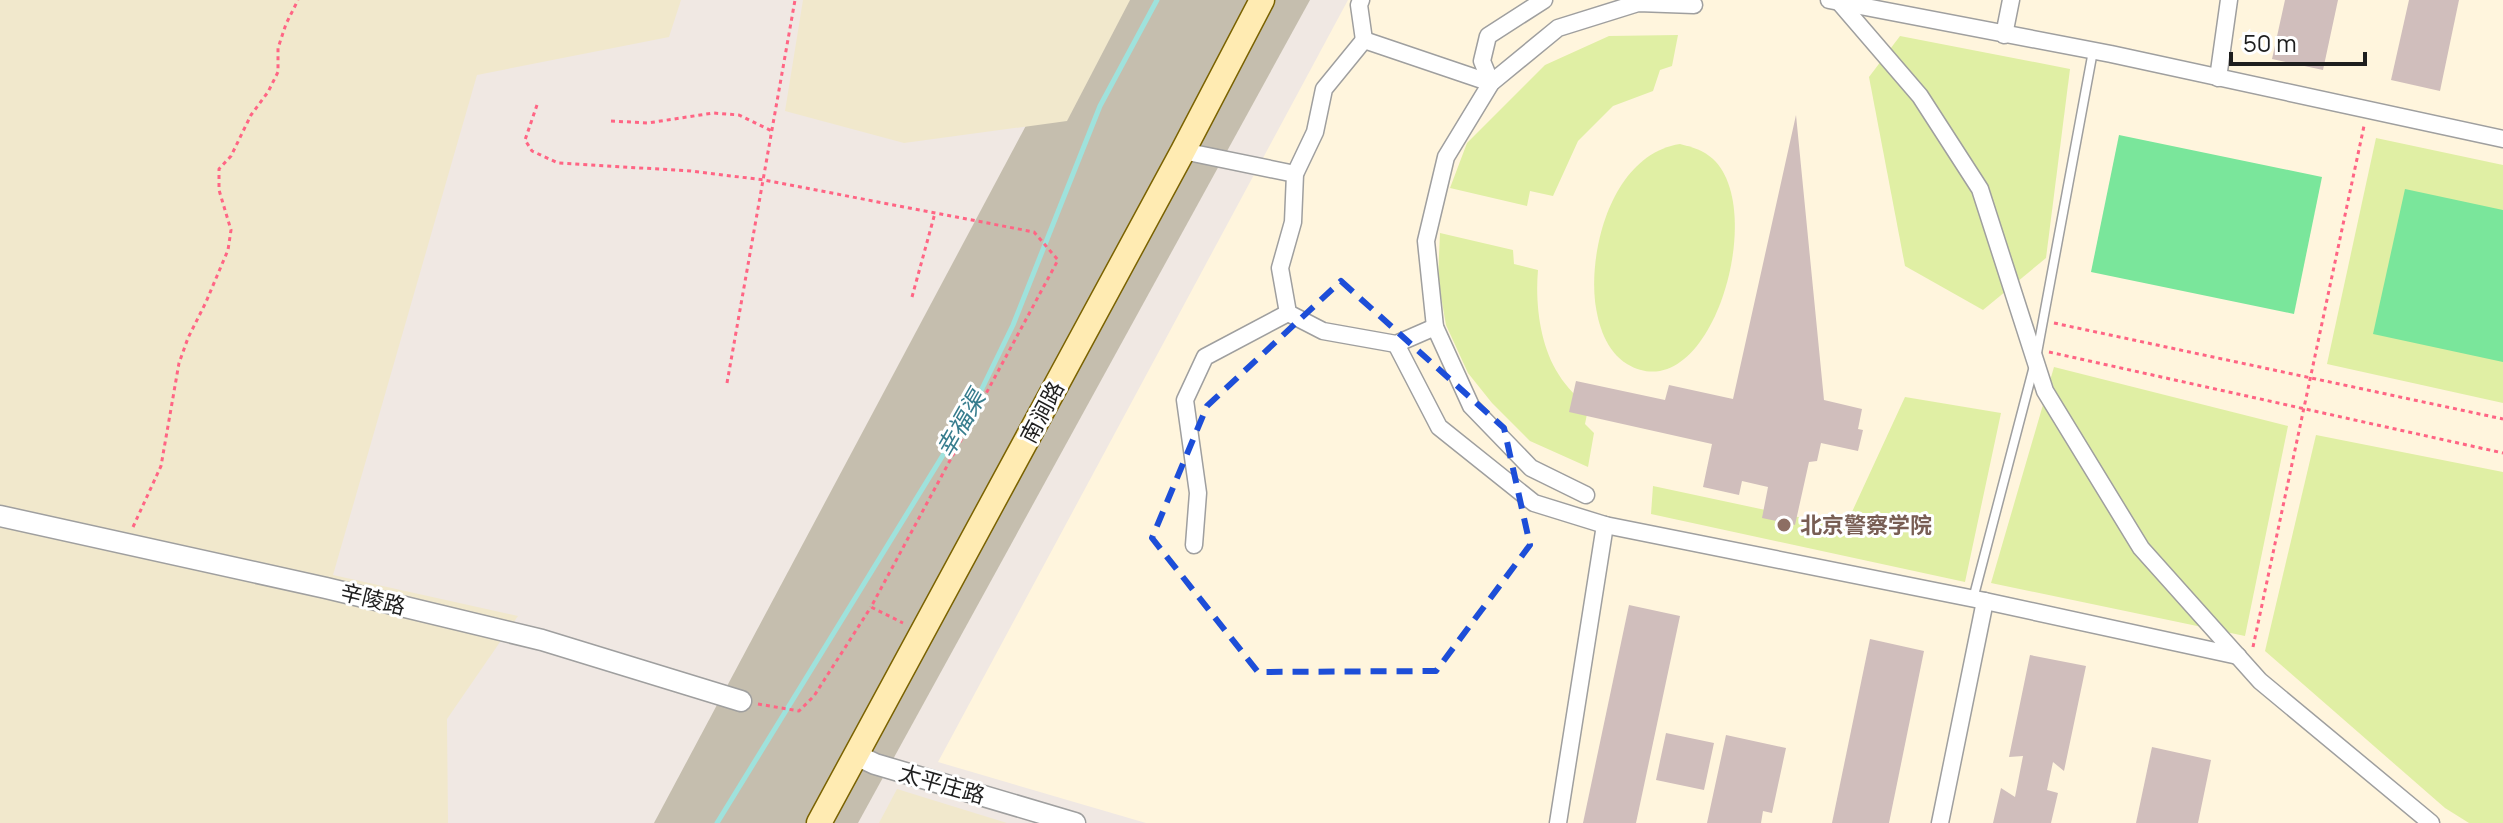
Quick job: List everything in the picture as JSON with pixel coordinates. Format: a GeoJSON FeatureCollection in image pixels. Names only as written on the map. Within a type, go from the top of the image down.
{"type":"FeatureCollection","features":[{"type":"Feature","properties":{"kind":"main road","name":"南涧路"},"geometry":{"type":"LineString","coordinates":[[819,823],[1262,0]]}},
{"type":"Feature","properties":{"kind":"street"},"geometry":{"type":"LineString","coordinates":[[1288,313],[1280,268],[1293,222],[1295,174],[1315,132],[1324,89],[1364,40],[1361,0]]}},
{"type":"Feature","properties":{"kind":"street"},"geometry":{"type":"LineString","coordinates":[[1491,83],[1482,61],[1488,36],[1544,0]]}},
{"type":"Feature","properties":{"kind":"street"},"geometry":{"type":"LineString","coordinates":[[2004,35],[2011,0]]}},
{"type":"Feature","properties":{"kind":"street"},"geometry":{"type":"LineString","coordinates":[[2218,78],[2229,0]]}},
{"type":"Feature","properties":{"kind":"street"},"geometry":{"type":"LineString","coordinates":[[1834,1],[2093,51],[2503,139]]}},
{"type":"Feature","properties":{"kind":"street"},"geometry":{"type":"LineString","coordinates":[[1834,1],[1920,96],[1980,189],[2045,391],[2141,548],[2260,681],[2431,823]]}},
{"type":"Feature","properties":{"kind":"street"},"geometry":{"type":"LineString","coordinates":[[1586,495],[1531,468],[1471,406],[1435,327],[1426,241],[1446,157],[1491,83],[1558,28],[1638,3],[1694,5]]}},
{"type":"Feature","properties":{"kind":"street"},"geometry":{"type":"LineString","coordinates":[[1364,40],[1491,83]]}},
{"type":"Feature","properties":{"kind":"street"},"geometry":{"type":"LineString","coordinates":[[1183,151],[1295,174]]}},
{"type":"Feature","properties":{"kind":"street"},"geometry":{"type":"LineString","coordinates":[[1288,313],[1323,331],[1396,344],[1435,327]]}},
{"type":"Feature","properties":{"kind":"street"},"geometry":{"type":"LineString","coordinates":[[1194,545],[1198,493],[1185,400],[1205,357],[1288,313]]}},
{"type":"Feature","properties":{"kind":"street"},"geometry":{"type":"LineString","coordinates":[[1396,344],[1439,427],[1534,503],[1605,525],[1979,600],[2243,662]]}},
{"type":"Feature","properties":{"kind":"street","name":"辛陵路"},"geometry":{"type":"LineString","coordinates":[[0,516],[326,588],[542,640],[741,701]]}},
{"type":"Feature","properties":{"kind":"street"},"geometry":{"type":"LineString","coordinates":[[1558,823],[1605,525]]}},
{"type":"Feature","properties":{"kind":"street"},"geometry":{"type":"LineString","coordinates":[[1940,823],[1979,600]]}},
{"type":"Feature","properties":{"kind":"street","name":"太平庄路"},"geometry":{"type":"LineString","coordinates":[[856,755],[875,764],[1075,823]]}},
{"type":"Feature","properties":{"kind":"lane"},"geometry":{"type":"LineString","coordinates":[[1979,600],[2036,356],[2093,51]]}},
{"type":"Feature","properties":{"kind":"path"},"geometry":{"type":"LineString","coordinates":[[126,544],[161,466],[183,351],[228,250],[231,230],[219,190],[219,169],[231,156],[251,115],[278,72],[278,48],[298,0]]}},
{"type":"Feature","properties":{"kind":"path"},"geometry":{"type":"LineString","coordinates":[[727,383],[795,0]]}},
{"type":"Feature","properties":{"kind":"path"},"geometry":{"type":"LineString","coordinates":[[537,105],[525,140],[532,151],[558,163],[691,171],[764,180],[1034,232],[1058,260],[871,607],[814,696],[799,711],[773,706]]}},
{"type":"Feature","properties":{"kind":"path"},"geometry":{"type":"LineString","coordinates":[[2243,662],[2304,409],[2367,110]]}},
{"type":"Feature","properties":{"kind":"path"},"geometry":{"type":"LineString","coordinates":[[611,121],[648,123],[713,113],[739,115],[772,131]]}},
{"type":"Feature","properties":{"kind":"path"},"geometry":{"type":"LineString","coordinates":[[912,297],[935,213]]}},
{"type":"Feature","properties":{"kind":"path"},"geometry":{"type":"LineString","coordinates":[[2043,320],[2503,419]]}},
{"type":"Feature","properties":{"kind":"path"},"geometry":{"type":"LineString","coordinates":[[2036,356],[2304,409],[2503,453]]}},
{"type":"Feature","properties":{"kind":"path"},"geometry":{"type":"LineString","coordinates":[[871,607],[922,633]]}},
{"type":"Feature","properties":{"kind":"highlighted area"},"geometry":{"type":"Polygon","coordinates":[[[1341,281],[1504,428],[1530,545],[1436,671],[1258,672],[1152,538],[1207,406],[1341,281]]]}},
{"type":"Feature","properties":{"kind":"shaded area"},"geometry":{"type":"Polygon","coordinates":[[[0,0],[681,0],[669,37],[477,75],[333,575],[518,616],[447,719],[448,823],[0,823],[0,0]]]}},
{"type":"Feature","properties":{"kind":"shaded area"},"geometry":{"type":"Polygon","coordinates":[[[803,0],[1130,0],[1067,121],[904,143],[785,111],[803,0]]]}},
{"type":"Feature","properties":{"kind":"shaded area"},"geometry":{"type":"Polygon","coordinates":[[[1093,0],[1310,0],[858,823],[654,823],[1093,0]]]}},
{"type":"Feature","properties":{"kind":"shaded area","name":"北京警察学院"},"geometry":{"type":"Polygon","coordinates":[[[1348,0],[2503,0],[2503,823],[1146,823],[938,762],[1348,0]]]}},
{"type":"Feature","properties":{"kind":"shaded area"},"geometry":{"type":"Polygon","coordinates":[[[897,789],[1007,823],[879,823],[897,789]]]}},
{"type":"Feature","properties":{"kind":"green space"},"geometry":{"type":"Polygon","coordinates":[[[1678,35],[1672,66],[1660,70],[1653,91],[1613,106],[1578,141],[1553,196],[1530,191],[1527,206],[1450,188],[1467,143],[1545,65],[1609,36],[1678,35]]]}},
{"type":"Feature","properties":{"kind":"green space"},"geometry":{"type":"Polygon","coordinates":[[[1900,36],[2070,69],[2046,258],[1983,310],[1905,266],[1869,77],[1900,36]]]}},
{"type":"Feature","properties":{"kind":"green space"},"geometry":{"type":"Polygon","coordinates":[[[2119,135],[2322,177],[2294,314],[2091,272],[2119,135]]]}},
{"type":"Feature","properties":{"kind":"green space"},"geometry":{"type":"Polygon","coordinates":[[[2376,138],[2503,165],[2503,403],[2327,364],[2376,138]]]}},
{"type":"Feature","properties":{"kind":"green space"},"geometry":{"type":"Polygon","coordinates":[[[1680,144],[1713,159],[1729,185],[1735,220],[1732,260],[1722,299],[1705,334],[1683,360],[1657,371],[1627,364],[1614,352],[1604,337],[1598,319],[1594,278],[1602,228],[1623,183],[1638,165],[1657,151],[1680,144]]]}},
{"type":"Feature","properties":{"kind":"green space"},"geometry":{"type":"Polygon","coordinates":[[[2405,189],[2503,210],[2503,362],[2373,334],[2405,189]]]}},
{"type":"Feature","properties":{"kind":"green space"},"geometry":{"type":"Polygon","coordinates":[[[1440,233],[1513,250],[1514,264],[1538,270],[1538,311],[1547,351],[1562,379],[1588,409],[1585,424],[1594,433],[1588,467],[1530,441],[1492,403],[1468,373],[1446,325],[1438,279],[1440,233]]]}},
{"type":"Feature","properties":{"kind":"green space"},"geometry":{"type":"Polygon","coordinates":[[[2054,367],[2288,426],[2245,636],[1991,583],[2054,367]]]}},
{"type":"Feature","properties":{"kind":"green space"},"geometry":{"type":"Polygon","coordinates":[[[1905,397],[2001,413],[1965,582],[1651,514],[1653,486],[1845,527],[1905,397]]]}},
{"type":"Feature","properties":{"kind":"green space"},"geometry":{"type":"Polygon","coordinates":[[[2316,435],[2503,472],[2503,823],[2469,823],[2445,808],[2265,651],[2316,435]]]}},
{"type":"Feature","properties":{"kind":"building"},"geometry":{"type":"Polygon","coordinates":[[[2285,0],[2338,0],[2323,70],[2272,59],[2285,0]]]}},
{"type":"Feature","properties":{"kind":"building"},"geometry":{"type":"Polygon","coordinates":[[[2409,0],[2459,0],[2440,91],[2391,80],[2409,0]]]}},
{"type":"Feature","properties":{"kind":"building"},"geometry":{"type":"Polygon","coordinates":[[[1796,115],[1824,400],[1862,409],[1858,429],[1863,430],[1858,451],[1821,443],[1817,461],[1809,462],[1795,525],[1762,518],[1768,487],[1742,481],[1739,495],[1703,487],[1712,444],[1569,412],[1576,381],[1665,400],[1669,385],[1733,399],[1796,115]]]}},
{"type":"Feature","properties":{"kind":"building"},"geometry":{"type":"Polygon","coordinates":[[[1629,605],[1680,616],[1636,823],[1583,823],[1629,605]]]}},
{"type":"Feature","properties":{"kind":"building"},"geometry":{"type":"Polygon","coordinates":[[[1870,639],[1924,651],[1889,823],[1832,823],[1870,639]]]}},
{"type":"Feature","properties":{"kind":"building"},"geometry":{"type":"Polygon","coordinates":[[[2030,655],[2086,666],[2064,771],[2053,762],[2047,790],[2058,793],[2051,823],[1993,823],[2001,788],[2015,797],[2023,756],[2009,757],[2030,655]]]}},
{"type":"Feature","properties":{"kind":"building"},"geometry":{"type":"Polygon","coordinates":[[[1666,733],[1714,743],[1704,790],[1656,780],[1666,733]]]}},
{"type":"Feature","properties":{"kind":"building"},"geometry":{"type":"Polygon","coordinates":[[[1726,735],[1786,748],[1772,813],[1763,811],[1761,823],[1707,823],[1726,735]]]}},
{"type":"Feature","properties":{"kind":"building"},"geometry":{"type":"Polygon","coordinates":[[[2152,747],[2211,760],[2198,823],[2136,823],[2152,747]]]}},
{"type":"Feature","properties":{"kind":"waterway","name":"幸福渠"},"geometry":{"type":"LineString","coordinates":[[717,823],[975,403],[1013,325],[1100,106],[1157,0]]}},
{"type":"Feature","properties":{"kind":"place","name":"北京警察学院"},"geometry":{"type":"Point","coordinates":[1784,525]}}]}
